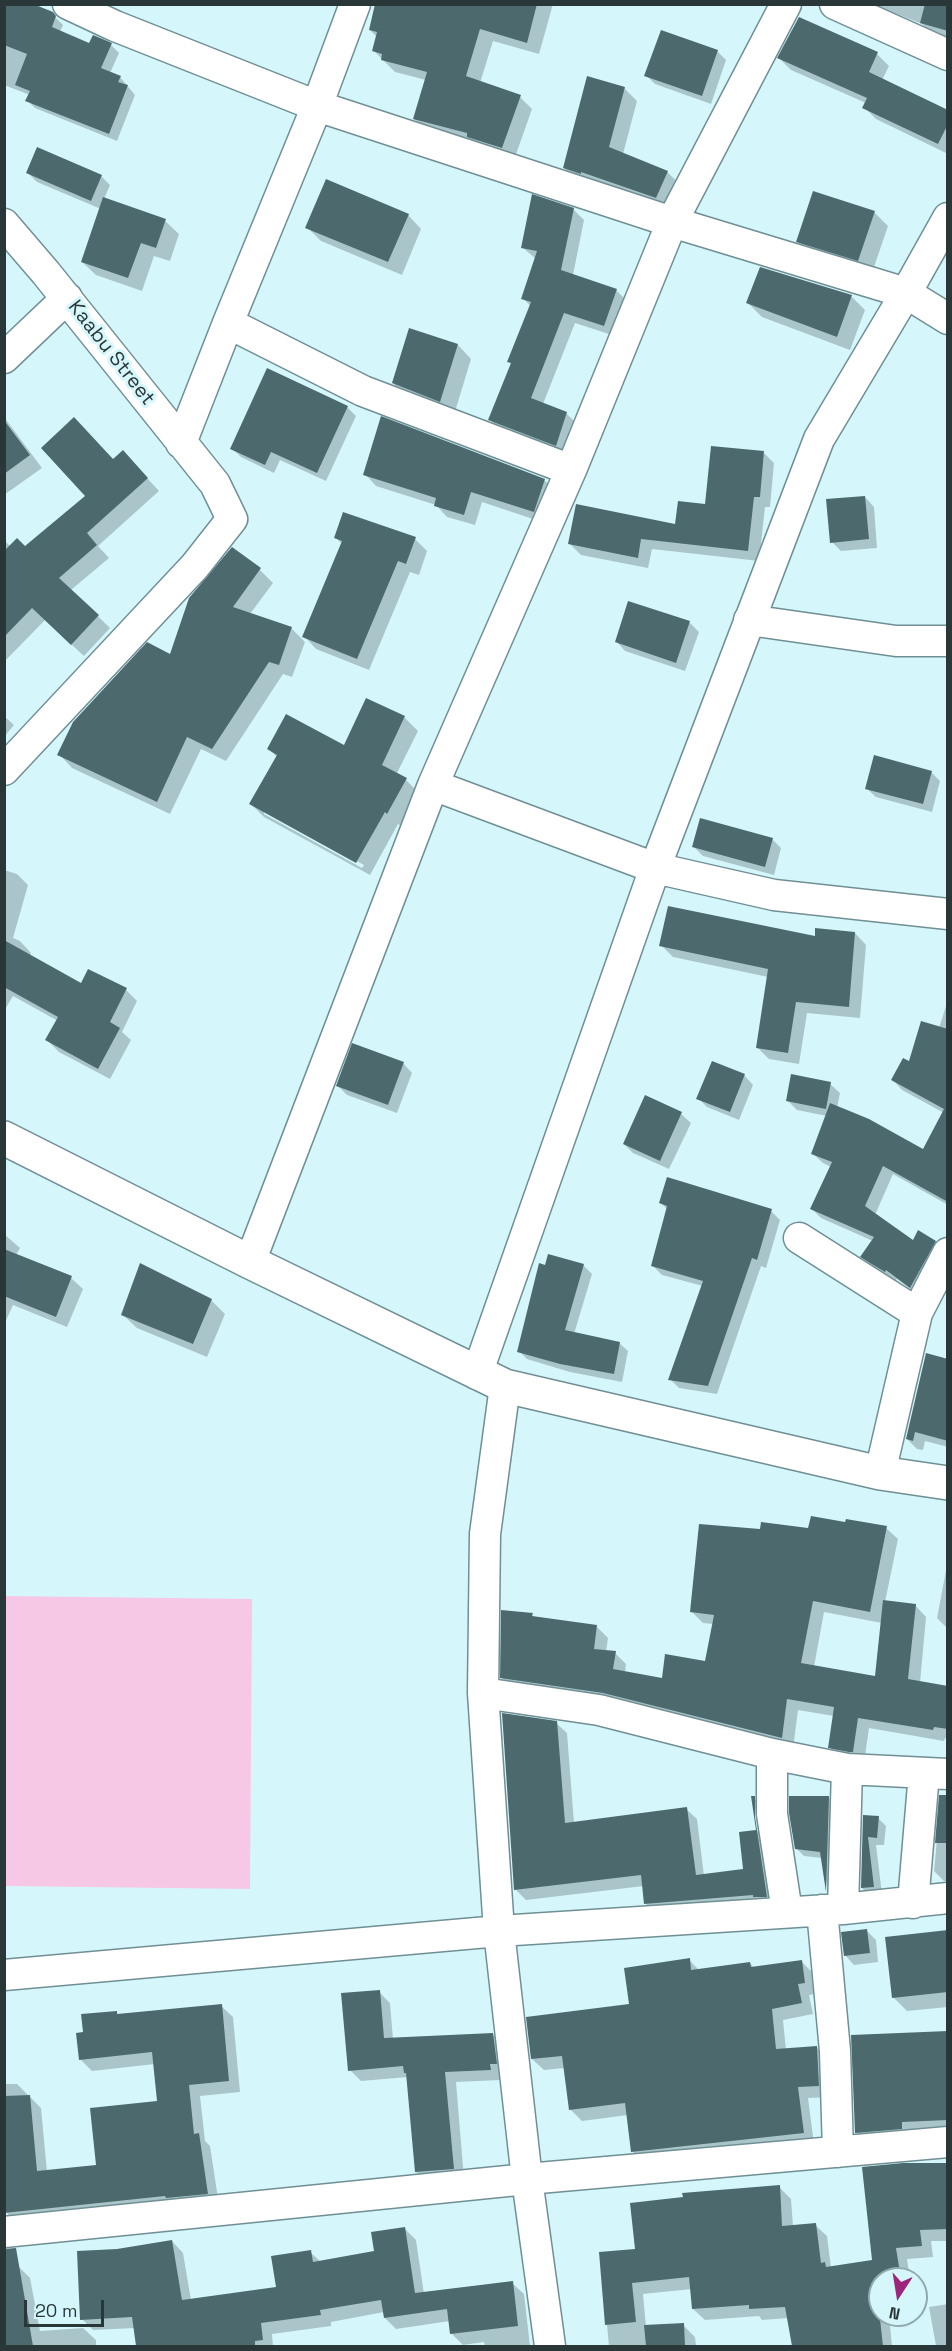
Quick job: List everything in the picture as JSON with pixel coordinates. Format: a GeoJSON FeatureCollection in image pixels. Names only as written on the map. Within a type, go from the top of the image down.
{"type":"FeatureCollection","features":[{"type":"Feature","properties":{"kind":"street"},"geometry":{"type":"LineString","coordinates":[[68,4],[115,26],[317,106],[672,222],[906,293],[948,319]]}},
{"type":"Feature","properties":{"kind":"street"},"geometry":{"type":"LineString","coordinates":[[182,443],[228,323],[317,106],[355,4]]}},
{"type":"Feature","properties":{"kind":"street"},"geometry":{"type":"LineString","coordinates":[[250,1262],[433,785],[571,470],[672,222],[786,4]]}},
{"type":"Feature","properties":{"kind":"street"},"geometry":{"type":"LineString","coordinates":[[835,4],[948,55]]}},
{"type":"Feature","properties":{"kind":"street"},"geometry":{"type":"LineString","coordinates":[[550,2346],[527,2179],[499,1931],[483,1693],[485,1534],[491,1380],[655,868],[819,439],[948,218]]}},
{"type":"Feature","properties":{"kind":"street","name":"Kaabu Street"},"geometry":{"type":"LineString","coordinates":[[4,224],[67,298],[215,484],[232,519],[195,566],[4,770]]}},
{"type":"Feature","properties":{"kind":"street"},"geometry":{"type":"LineString","coordinates":[[4,358],[67,298]]}},
{"type":"Feature","properties":{"kind":"street"},"geometry":{"type":"LineString","coordinates":[[228,323],[363,391],[571,470]]}},
{"type":"Feature","properties":{"kind":"street"},"geometry":{"type":"LineString","coordinates":[[749,620],[896,641],[948,641]]}},
{"type":"Feature","properties":{"kind":"street"},"geometry":{"type":"LineString","coordinates":[[433,785],[655,868],[774,894],[948,914]]}},
{"type":"Feature","properties":{"kind":"street"},"geometry":{"type":"LineString","coordinates":[[4,1138],[491,1380],[880,1473],[948,1483]]}},
{"type":"Feature","properties":{"kind":"street"},"geometry":{"type":"LineString","coordinates":[[799,1238],[917,1313]]}},
{"type":"Feature","properties":{"kind":"street"},"geometry":{"type":"LineString","coordinates":[[880,1473],[917,1313],[948,1252]]}},
{"type":"Feature","properties":{"kind":"street"},"geometry":{"type":"LineString","coordinates":[[483,1693],[599,1710],[772,1754],[847,1769],[936,1774],[914,1903]]}},
{"type":"Feature","properties":{"kind":"street"},"geometry":{"type":"LineString","coordinates":[[772,1754],[770,1780],[772,1814],[787,1912]]}},
{"type":"Feature","properties":{"kind":"street"},"geometry":{"type":"LineString","coordinates":[[838,2152],[832,1910],[847,1769]]}},
{"type":"Feature","properties":{"kind":"street"},"geometry":{"type":"LineString","coordinates":[[4,1975],[499,1931],[832,1910],[948,1898]]}},
{"type":"Feature","properties":{"kind":"street"},"geometry":{"type":"LineString","coordinates":[[4,2232],[527,2179],[948,2142]]}},
{"type":"Feature","properties":{"kind":"shaded area"},"geometry":{"type":"Polygon","coordinates":[[[5,1596],[252,1599],[250,1889],[5,1886],[5,1596]]]}},
{"type":"Feature","properties":{"kind":"building"},"geometry":{"type":"Polygon","coordinates":[[[4,4],[33,4],[53,12],[56,16],[52,27],[89,43],[93,35],[112,43],[101,68],[121,76],[118,82],[128,85],[109,134],[25,101],[30,91],[15,85],[27,54],[4,45],[4,4]]]}},
{"type":"Feature","properties":{"kind":"building"},"geometry":{"type":"Polygon","coordinates":[[[375,4],[537,4],[527,43],[480,29],[466,76],[521,95],[502,148],[467,137],[467,133],[413,119],[427,72],[381,60],[382,54],[372,51],[377,32],[369,30],[375,4]]]}},
{"type":"Feature","properties":{"kind":"building"},"geometry":{"type":"Polygon","coordinates":[[[925,4],[948,4],[948,31],[920,23],[925,4]]]}},
{"type":"Feature","properties":{"kind":"building"},"geometry":{"type":"Polygon","coordinates":[[[799,17],[878,52],[869,72],[948,110],[948,124],[938,144],[862,108],[867,98],[777,58],[799,17]]]}},
{"type":"Feature","properties":{"kind":"building"},"geometry":{"type":"Polygon","coordinates":[[[661,30],[718,50],[702,96],[644,76],[661,30]]]}},
{"type":"Feature","properties":{"kind":"building"},"geometry":{"type":"Polygon","coordinates":[[[587,76],[625,87],[609,147],[668,171],[656,198],[563,168],[587,76]]]}},
{"type":"Feature","properties":{"kind":"building"},"geometry":{"type":"Polygon","coordinates":[[[37,147],[102,175],[91,201],[26,173],[37,147]]]}},
{"type":"Feature","properties":{"kind":"building"},"geometry":{"type":"Polygon","coordinates":[[[326,179],[409,214],[388,262],[305,228],[326,179]]]}},
{"type":"Feature","properties":{"kind":"building"},"geometry":{"type":"Polygon","coordinates":[[[813,191],[875,211],[858,261],[796,242],[813,191]]]}},
{"type":"Feature","properties":{"kind":"building"},"geometry":{"type":"Polygon","coordinates":[[[532,194],[574,208],[561,270],[617,289],[604,326],[564,313],[531,398],[567,412],[556,446],[488,420],[511,363],[507,362],[531,302],[521,299],[537,251],[521,248],[532,194]]]}},
{"type":"Feature","properties":{"kind":"building"},"geometry":{"type":"Polygon","coordinates":[[[103,197],[166,219],[156,248],[141,243],[128,278],[81,262],[103,197]]]}},
{"type":"Feature","properties":{"kind":"building"},"geometry":{"type":"Polygon","coordinates":[[[760,267],[852,295],[837,337],[746,303],[760,267]]]}},
{"type":"Feature","properties":{"kind":"building"},"geometry":{"type":"Polygon","coordinates":[[[409,328],[458,344],[440,402],[392,383],[409,328]]]}},
{"type":"Feature","properties":{"kind":"building"},"geometry":{"type":"Polygon","coordinates":[[[267,368],[348,406],[317,473],[271,452],[265,465],[230,449],[267,368]]]}},
{"type":"Feature","properties":{"kind":"building"},"geometry":{"type":"Polygon","coordinates":[[[381,416],[545,479],[534,512],[471,492],[464,515],[434,506],[436,498],[363,475],[381,416]]]}},
{"type":"Feature","properties":{"kind":"building"},"geometry":{"type":"Polygon","coordinates":[[[74,417],[113,459],[123,450],[148,478],[87,533],[97,545],[59,578],[99,615],[71,645],[32,608],[4,637],[4,551],[17,538],[25,546],[85,496],[41,448],[74,417]]]}},
{"type":"Feature","properties":{"kind":"building"},"geometry":{"type":"Polygon","coordinates":[[[4,420],[30,455],[4,474],[4,420]]]}},
{"type":"Feature","properties":{"kind":"building"},"geometry":{"type":"Polygon","coordinates":[[[711,446],[764,451],[760,497],[754,497],[748,551],[641,539],[638,558],[568,544],[576,504],[675,524],[678,501],[705,504],[711,446]]]}},
{"type":"Feature","properties":{"kind":"building"},"geometry":{"type":"Polygon","coordinates":[[[865,496],[869,539],[830,543],[826,499],[865,496]]]}},
{"type":"Feature","properties":{"kind":"building"},"geometry":{"type":"Polygon","coordinates":[[[343,512],[416,537],[406,564],[398,561],[357,659],[302,637],[342,541],[334,538],[343,512]]]}},
{"type":"Feature","properties":{"kind":"building"},"geometry":{"type":"Polygon","coordinates":[[[232,547],[261,568],[233,607],[292,627],[279,665],[269,662],[212,749],[187,737],[157,802],[57,755],[73,722],[147,642],[170,654],[189,598],[232,547]]]}},
{"type":"Feature","properties":{"kind":"building"},"geometry":{"type":"Polygon","coordinates":[[[628,601],[690,621],[676,663],[615,642],[628,601]]]}},
{"type":"Feature","properties":{"kind":"building"},"geometry":{"type":"Polygon","coordinates":[[[366,698],[405,716],[382,765],[407,778],[356,863],[249,804],[277,755],[267,749],[286,714],[344,745],[366,698]]]}},
{"type":"Feature","properties":{"kind":"building"},"geometry":{"type":"Polygon","coordinates":[[[874,755],[932,771],[923,804],[865,789],[874,755]]]}},
{"type":"Feature","properties":{"kind":"building"},"geometry":{"type":"Polygon","coordinates":[[[700,818],[773,838],[765,867],[692,847],[700,818]]]}},
{"type":"Feature","properties":{"kind":"building"},"geometry":{"type":"Polygon","coordinates":[[[668,906],[815,936],[815,928],[855,932],[849,1007],[796,1002],[788,1053],[756,1048],[768,969],[659,946],[668,906]]]}},
{"type":"Feature","properties":{"kind":"building"},"geometry":{"type":"Polygon","coordinates":[[[4,940],[81,983],[88,969],[127,988],[110,1022],[120,1028],[98,1069],[45,1040],[58,1017],[4,987],[4,940]]]}},
{"type":"Feature","properties":{"kind":"building"},"geometry":{"type":"Polygon","coordinates":[[[921,1021],[948,1029],[948,1202],[883,1166],[865,1206],[913,1240],[918,1230],[936,1241],[910,1288],[886,1270],[885,1272],[860,1257],[874,1237],[810,1209],[832,1162],[811,1154],[830,1103],[869,1119],[923,1149],[944,1109],[891,1080],[903,1058],[909,1061],[921,1021]]]}},
{"type":"Feature","properties":{"kind":"building"},"geometry":{"type":"Polygon","coordinates":[[[352,1043],[404,1062],[388,1105],[336,1086],[352,1043]]]}},
{"type":"Feature","properties":{"kind":"building"},"geometry":{"type":"Polygon","coordinates":[[[712,1061],[745,1074],[730,1112],[696,1099],[712,1061]]]}},
{"type":"Feature","properties":{"kind":"building"},"geometry":{"type":"Polygon","coordinates":[[[791,1074],[831,1082],[826,1109],[786,1101],[791,1074]]]}},
{"type":"Feature","properties":{"kind":"building"},"geometry":{"type":"Polygon","coordinates":[[[645,1095],[682,1112],[660,1161],[623,1144],[645,1095]]]}},
{"type":"Feature","properties":{"kind":"building"},"geometry":{"type":"Polygon","coordinates":[[[667,1177],[772,1209],[757,1260],[752,1258],[708,1386],[668,1380],[703,1281],[651,1266],[667,1206],[659,1203],[667,1177]]]}},
{"type":"Feature","properties":{"kind":"building"},"geometry":{"type":"Polygon","coordinates":[[[4,1249],[72,1276],[56,1317],[4,1296],[4,1249]]]}},
{"type":"Feature","properties":{"kind":"building"},"geometry":{"type":"Polygon","coordinates":[[[548,1254],[584,1264],[565,1330],[620,1342],[614,1374],[560,1364],[517,1352],[539,1263],[545,1265],[548,1254]]]}},
{"type":"Feature","properties":{"kind":"building"},"geometry":{"type":"Polygon","coordinates":[[[140,1263],[212,1299],[193,1344],[121,1315],[140,1263]]]}},
{"type":"Feature","properties":{"kind":"building"},"geometry":{"type":"Polygon","coordinates":[[[926,1353],[948,1359],[948,1441],[915,1432],[913,1441],[906,1439],[926,1353]]]}},
{"type":"Feature","properties":{"kind":"building"},"geometry":{"type":"Polygon","coordinates":[[[811,1516],[887,1526],[870,1612],[813,1601],[801,1663],[875,1676],[883,1600],[916,1604],[908,1679],[948,1686],[948,1729],[934,1727],[933,1730],[858,1718],[853,1752],[849,1752],[828,1748],[834,1707],[787,1699],[782,1738],[603,1693],[500,1678],[501,1610],[533,1613],[532,1616],[597,1625],[594,1649],[616,1651],[613,1669],[662,1678],[665,1654],[705,1661],[714,1615],[690,1612],[699,1524],[760,1529],[761,1522],[808,1528],[811,1516]]]}},
{"type":"Feature","properties":{"kind":"building"},"geometry":{"type":"Polygon","coordinates":[[[502,1713],[557,1721],[565,1823],[687,1807],[696,1875],[743,1869],[739,1832],[756,1830],[751,1796],[755,1796],[755,1817],[767,1897],[753,1897],[753,1895],[644,1904],[641,1875],[514,1890],[502,1713]]]}},
{"type":"Feature","properties":{"kind":"building"},"geometry":{"type":"Polygon","coordinates":[[[939,1795],[948,1795],[948,1843],[935,1843],[939,1795]]]}},
{"type":"Feature","properties":{"kind":"building"},"geometry":{"type":"Polygon","coordinates":[[[789,1796],[829,1796],[826,1892],[820,1852],[795,1849],[789,1813],[789,1796]]]}},
{"type":"Feature","properties":{"kind":"building"},"geometry":{"type":"Polygon","coordinates":[[[863,1815],[879,1816],[877,1838],[868,1837],[874,1887],[861,1888],[863,1815]]]}},
{"type":"Feature","properties":{"kind":"building"},"geometry":{"type":"Polygon","coordinates":[[[867,1929],[870,1953],[844,1956],[841,1932],[867,1929]]]}},
{"type":"Feature","properties":{"kind":"building"},"geometry":{"type":"Polygon","coordinates":[[[948,1930],[948,1992],[892,1998],[885,1937],[948,1930]]]}},
{"type":"Feature","properties":{"kind":"building"},"geometry":{"type":"Polygon","coordinates":[[[690,1958],[691,1970],[750,1962],[751,1967],[802,1960],[805,1983],[798,1984],[802,2003],[772,2009],[776,2049],[817,2046],[819,2086],[798,2087],[804,2133],[631,2152],[625,2103],[569,2110],[562,2056],[531,2059],[526,2017],[629,2004],[624,1968],[690,1958]]]}},
{"type":"Feature","properties":{"kind":"building"},"geometry":{"type":"Polygon","coordinates":[[[380,1990],[384,2038],[493,2033],[497,2064],[490,2064],[491,2070],[445,2072],[454,2169],[415,2172],[406,2073],[404,2073],[403,2066],[348,2071],[341,1993],[380,1990]]]}},
{"type":"Feature","properties":{"kind":"building"},"geometry":{"type":"Polygon","coordinates":[[[222,2004],[229,2081],[189,2085],[194,2134],[199,2133],[208,2194],[166,2198],[165,2196],[4,2213],[4,2096],[30,2095],[37,2171],[96,2165],[90,2108],[157,2101],[152,2052],[79,2060],[76,2033],[83,2032],[81,2014],[117,2011],[117,2014],[222,2004]]]}},
{"type":"Feature","properties":{"kind":"building"},"geometry":{"type":"Polygon","coordinates":[[[948,2031],[948,2120],[902,2122],[902,2129],[855,2133],[851,2035],[948,2031]]]}},
{"type":"Feature","properties":{"kind":"building"},"geometry":{"type":"Polygon","coordinates":[[[903,2163],[948,2163],[948,2229],[920,2230],[922,2246],[896,2248],[899,2267],[868,2267],[868,2327],[881,2327],[883,2346],[792,2346],[785,2307],[749,2309],[749,2305],[692,2309],[689,2277],[632,2283],[636,2322],[605,2325],[599,2252],[635,2249],[630,2203],[683,2197],[682,2193],[780,2185],[782,2226],[816,2223],[821,2263],[825,2262],[826,2267],[872,2260],[862,2167],[903,2163]]]}},
{"type":"Feature","properties":{"kind":"building"},"geometry":{"type":"Polygon","coordinates":[[[405,2227],[415,2293],[513,2281],[518,2326],[450,2334],[447,2309],[384,2318],[381,2300],[320,2310],[321,2315],[261,2323],[263,2340],[255,2341],[255,2346],[136,2346],[132,2317],[80,2320],[77,2251],[117,2249],[172,2240],[182,2300],[276,2287],[271,2256],[311,2250],[313,2262],[374,2251],[371,2232],[405,2227]]]}},
{"type":"Feature","properties":{"kind":"building"},"geometry":{"type":"Polygon","coordinates":[[[16,2248],[33,2346],[4,2346],[4,2249],[16,2248]]]}},
{"type":"Feature","properties":{"kind":"building"},"geometry":{"type":"Polygon","coordinates":[[[684,2323],[685,2346],[646,2346],[644,2325],[684,2323]]]}}]}
